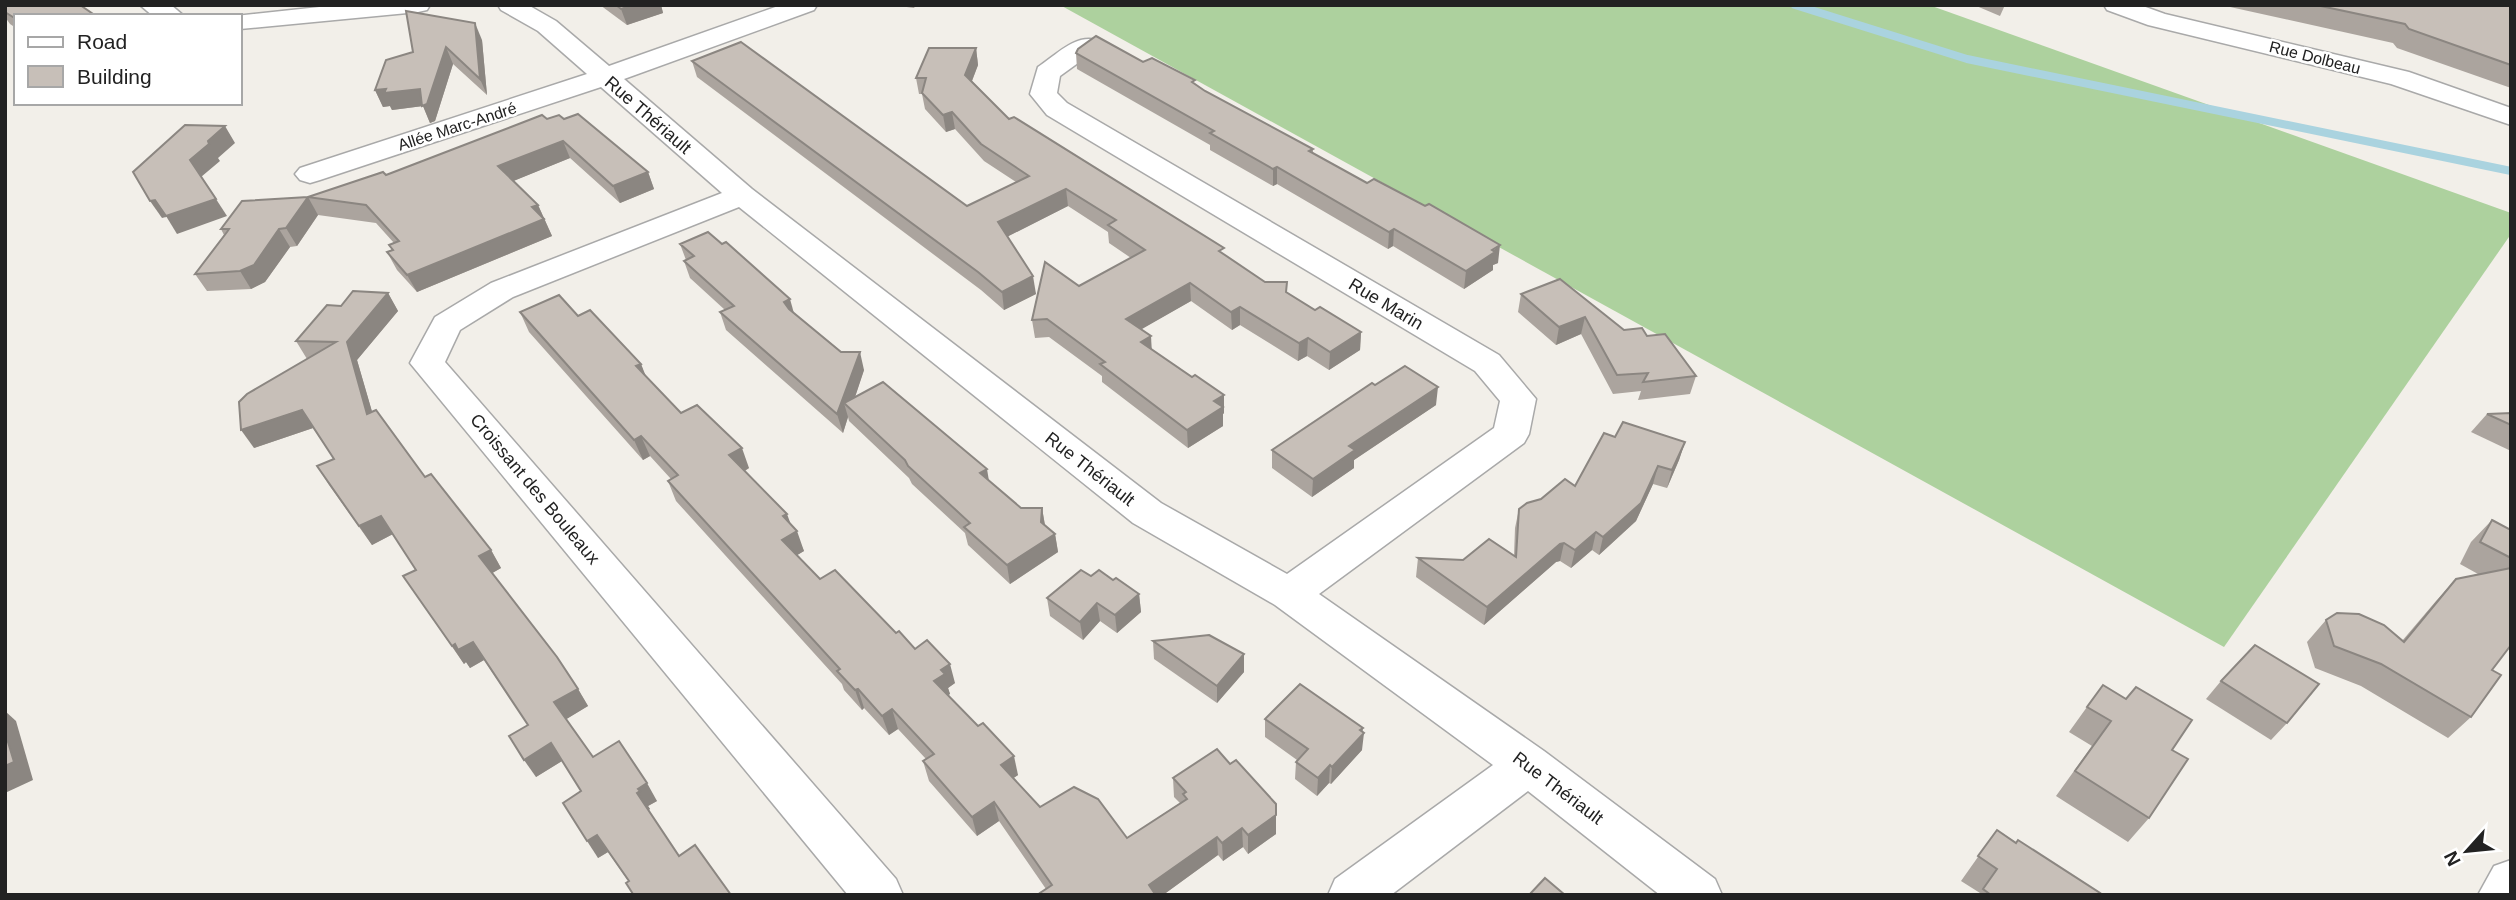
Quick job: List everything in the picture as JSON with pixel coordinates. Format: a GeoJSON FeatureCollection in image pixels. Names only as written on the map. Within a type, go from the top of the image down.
{"type":"FeatureCollection","features":[{"type":"Feature","properties":{"kind":"street"},"geometry":{"type":"LineString","coordinates":[[152,5],[168,14]]}},
{"type":"Feature","properties":{"kind":"street"},"geometry":{"type":"LineString","coordinates":[[242,22],[418,5]]}},
{"type":"Feature","properties":{"kind":"street","name":"Rue Thériault"},"geometry":{"type":"LineString","coordinates":[[510,5],[547,26],[742,195],[1147,513],[1289,594],[1528,765],[1698,895]]}},
{"type":"Feature","properties":{"kind":"street","name":"Allée Marc-André"},"geometry":{"type":"LineString","coordinates":[[310,174],[604,77],[805,5]]}},
{"type":"Feature","properties":{"kind":"street","name":"Rue Dolbeau"},"geometry":{"type":"LineString","coordinates":[[2116,5],[2157,20],[2400,78],[2511,117]]}},
{"type":"Feature","properties":{"kind":"street","name":"Rue Marin"},"geometry":{"type":"LineString","coordinates":[[1087,45],[1046,74],[1043,94],[1057,109],[1487,363],[1518,399],[1511,434],[1289,594]]}},
{"type":"Feature","properties":{"kind":"street","name":"Croissant des Bouleaux"},"geometry":{"type":"LineString","coordinates":[[742,195],[502,290],[447,324],[427,363],[879,895]]}},
{"type":"Feature","properties":{"kind":"street"},"geometry":{"type":"LineString","coordinates":[[1352,895],[1528,765]]}},
{"type":"Feature","properties":{"kind":"street"},"geometry":{"type":"LineString","coordinates":[[2502,895],[2511,882]]}},
{"type":"Feature","properties":{"kind":"green space"},"geometry":{"type":"Polygon","coordinates":[[[1060,5],[1929,5],[2511,213],[2511,234],[2224,647],[1060,5]]]}},
{"type":"Feature","properties":{"kind":"building"},"geometry":{"type":"Polygon","coordinates":[[[80,5],[93,14],[14,14],[14,18],[5,12],[5,6],[80,5]]]}},
{"type":"Feature","properties":{"kind":"building"},"geometry":{"type":"Polygon","coordinates":[[[616,5],[633,5],[621,9],[616,5]]]}},
{"type":"Feature","properties":{"kind":"building"},"geometry":{"type":"Polygon","coordinates":[[[2316,5],[2511,5],[2511,65],[2409,29],[2405,24],[2316,5]]]}},
{"type":"Feature","properties":{"kind":"building"},"geometry":{"type":"Polygon","coordinates":[[[406,11],[475,23],[480,79],[446,47],[427,104],[422,106],[420,89],[384,93],[386,89],[375,90],[386,60],[413,52],[406,11]]]}},
{"type":"Feature","properties":{"kind":"building"},"geometry":{"type":"Polygon","coordinates":[[[1096,36],[1143,62],[1152,58],[1195,80],[1192,82],[1205,91],[1313,149],[1309,151],[1367,183],[1374,179],[1425,206],[1429,204],[1500,245],[1492,250],[1495,252],[1466,271],[1394,229],[1389,232],[1277,167],[1273,169],[1210,133],[1214,131],[1076,53],[1096,36]]]}},
{"type":"Feature","properties":{"kind":"building"},"geometry":{"type":"Polygon","coordinates":[[[741,42],[967,206],[1029,176],[981,144],[952,112],[943,115],[922,93],[926,78],[916,78],[929,48],[976,48],[965,75],[1009,119],[1014,117],[1224,248],[1219,251],[1265,282],[1287,282],[1286,292],[1315,310],[1320,307],[1361,332],[1330,352],[1308,338],[1299,343],[1240,307],[1231,312],[1190,283],[1126,319],[1151,336],[1141,342],[1224,395],[1214,401],[1223,407],[1187,430],[1100,364],[1105,362],[1047,319],[1032,320],[1045,262],[1079,286],[1145,250],[1108,225],[1116,220],[1066,189],[998,222],[1033,276],[1002,292],[692,61],[741,42]]]}},
{"type":"Feature","properties":{"kind":"building"},"geometry":{"type":"Polygon","coordinates":[[[578,114],[648,172],[613,186],[563,141],[498,166],[538,205],[532,207],[544,219],[407,275],[387,252],[393,250],[389,245],[399,241],[366,205],[308,197],[383,172],[386,175],[542,115],[547,119],[559,115],[564,119],[578,114]]]}},
{"type":"Feature","properties":{"kind":"building"},"geometry":{"type":"Polygon","coordinates":[[[185,125],[225,126],[190,160],[216,199],[166,216],[155,200],[150,201],[133,172],[185,125]]]}},
{"type":"Feature","properties":{"kind":"building"},"geometry":{"type":"Polygon","coordinates":[[[308,197],[286,228],[279,229],[254,265],[240,271],[195,274],[229,229],[221,229],[242,201],[308,197]]]}},
{"type":"Feature","properties":{"kind":"building"},"geometry":{"type":"Polygon","coordinates":[[[708,232],[722,244],[726,242],[790,299],[784,302],[789,309],[841,352],[860,352],[837,414],[720,312],[734,306],[684,261],[694,256],[680,244],[708,232]]]}},
{"type":"Feature","properties":{"kind":"building"},"geometry":{"type":"Polygon","coordinates":[[[1560,279],[1624,330],[1642,328],[1647,336],[1665,334],[1696,376],[1643,382],[1648,373],[1617,375],[1585,317],[1559,327],[1521,294],[1560,279]]]}},
{"type":"Feature","properties":{"kind":"building"},"geometry":{"type":"Polygon","coordinates":[[[353,291],[388,293],[347,342],[367,414],[376,410],[425,477],[431,474],[491,550],[479,556],[557,657],[578,689],[554,702],[593,757],[619,741],[647,783],[638,789],[640,791],[637,793],[679,856],[695,845],[731,895],[632,895],[626,883],[629,881],[597,835],[587,841],[563,803],[581,791],[551,743],[524,760],[509,736],[528,725],[473,642],[458,650],[455,644],[452,646],[403,576],[416,570],[381,516],[359,526],[317,466],[334,459],[302,410],[241,430],[239,402],[247,394],[336,342],[296,341],[327,305],[341,306],[353,291]]]}},
{"type":"Feature","properties":{"kind":"building"},"geometry":{"type":"Polygon","coordinates":[[[559,295],[578,316],[590,310],[641,364],[636,366],[681,413],[697,405],[742,448],[729,455],[787,514],[783,516],[797,531],[782,540],[820,579],[835,570],[915,649],[927,640],[950,664],[941,670],[945,674],[934,681],[978,726],[983,723],[1014,756],[1001,765],[1040,807],[1074,787],[1098,799],[1127,838],[1187,799],[1183,794],[1186,792],[1173,778],[1217,749],[1230,764],[1236,760],[1276,804],[1276,815],[1248,835],[1242,828],[1222,843],[1217,837],[1149,885],[1154,895],[1042,895],[1040,893],[1052,885],[994,802],[972,817],[923,761],[934,754],[892,709],[882,716],[858,689],[855,690],[837,671],[840,669],[668,481],[678,475],[641,436],[634,440],[520,312],[559,295]]]}},
{"type":"Feature","properties":{"kind":"building"},"geometry":{"type":"Polygon","coordinates":[[[1405,366],[1438,387],[1349,446],[1355,450],[1313,479],[1272,450],[1372,383],[1375,385],[1405,366]]]}},
{"type":"Feature","properties":{"kind":"building"},"geometry":{"type":"Polygon","coordinates":[[[883,382],[987,469],[980,473],[1021,508],[1042,508],[1041,522],[1055,534],[1007,565],[964,527],[970,523],[844,403],[883,382]]]}},
{"type":"Feature","properties":{"kind":"building"},"geometry":{"type":"Polygon","coordinates":[[[2511,413],[2511,425],[2487,414],[2511,413]]]}},
{"type":"Feature","properties":{"kind":"building"},"geometry":{"type":"Polygon","coordinates":[[[1623,422],[1685,442],[1672,470],[1658,466],[1641,503],[1603,537],[1596,532],[1575,550],[1564,543],[1560,544],[1487,607],[1418,558],[1463,560],[1489,539],[1516,557],[1519,509],[1527,503],[1541,499],[1565,479],[1575,486],[1604,433],[1615,437],[1623,422]]]}},
{"type":"Feature","properties":{"kind":"building"},"geometry":{"type":"Polygon","coordinates":[[[2492,520],[2511,530],[2511,558],[2480,542],[2492,520]]]}},
{"type":"Feature","properties":{"kind":"building"},"geometry":{"type":"Polygon","coordinates":[[[2511,568],[2511,645],[2492,670],[2501,675],[2471,717],[2381,664],[2334,646],[2326,620],[2337,613],[2359,614],[2384,625],[2404,642],[2456,579],[2511,568]]]}},
{"type":"Feature","properties":{"kind":"building"},"geometry":{"type":"Polygon","coordinates":[[[1081,570],[1091,576],[1099,570],[1139,594],[1115,615],[1097,603],[1080,622],[1047,598],[1081,570]]]}},
{"type":"Feature","properties":{"kind":"building"},"geometry":{"type":"Polygon","coordinates":[[[1209,635],[1244,654],[1217,686],[1153,641],[1209,635]]]}},
{"type":"Feature","properties":{"kind":"building"},"geometry":{"type":"Polygon","coordinates":[[[2255,645],[2319,684],[2287,723],[2221,681],[2255,645]]]}},
{"type":"Feature","properties":{"kind":"building"},"geometry":{"type":"Polygon","coordinates":[[[1300,684],[1363,728],[1360,730],[1364,733],[1318,778],[1296,762],[1308,749],[1265,719],[1300,684]]]}},
{"type":"Feature","properties":{"kind":"building"},"geometry":{"type":"Polygon","coordinates":[[[2103,685],[2126,699],[2136,687],[2192,720],[2172,750],[2188,759],[2149,818],[2075,771],[2111,721],[2087,707],[2103,685]]]}},
{"type":"Feature","properties":{"kind":"building"},"geometry":{"type":"Polygon","coordinates":[[[5,732],[14,762],[5,766],[5,732]]]}},
{"type":"Feature","properties":{"kind":"building"},"geometry":{"type":"Polygon","coordinates":[[[1997,830],[2016,843],[2018,840],[2100,893],[1991,895],[1983,889],[1997,869],[1978,856],[1997,830]]]}},
{"type":"Feature","properties":{"kind":"building"},"geometry":{"type":"Polygon","coordinates":[[[1545,878],[1565,895],[1529,895],[1545,878]]]}},
{"type":"Feature","properties":{"kind":"waterway"},"geometry":{"type":"LineString","coordinates":[[1795,5],[1967,59],[2511,171]]}}]}
